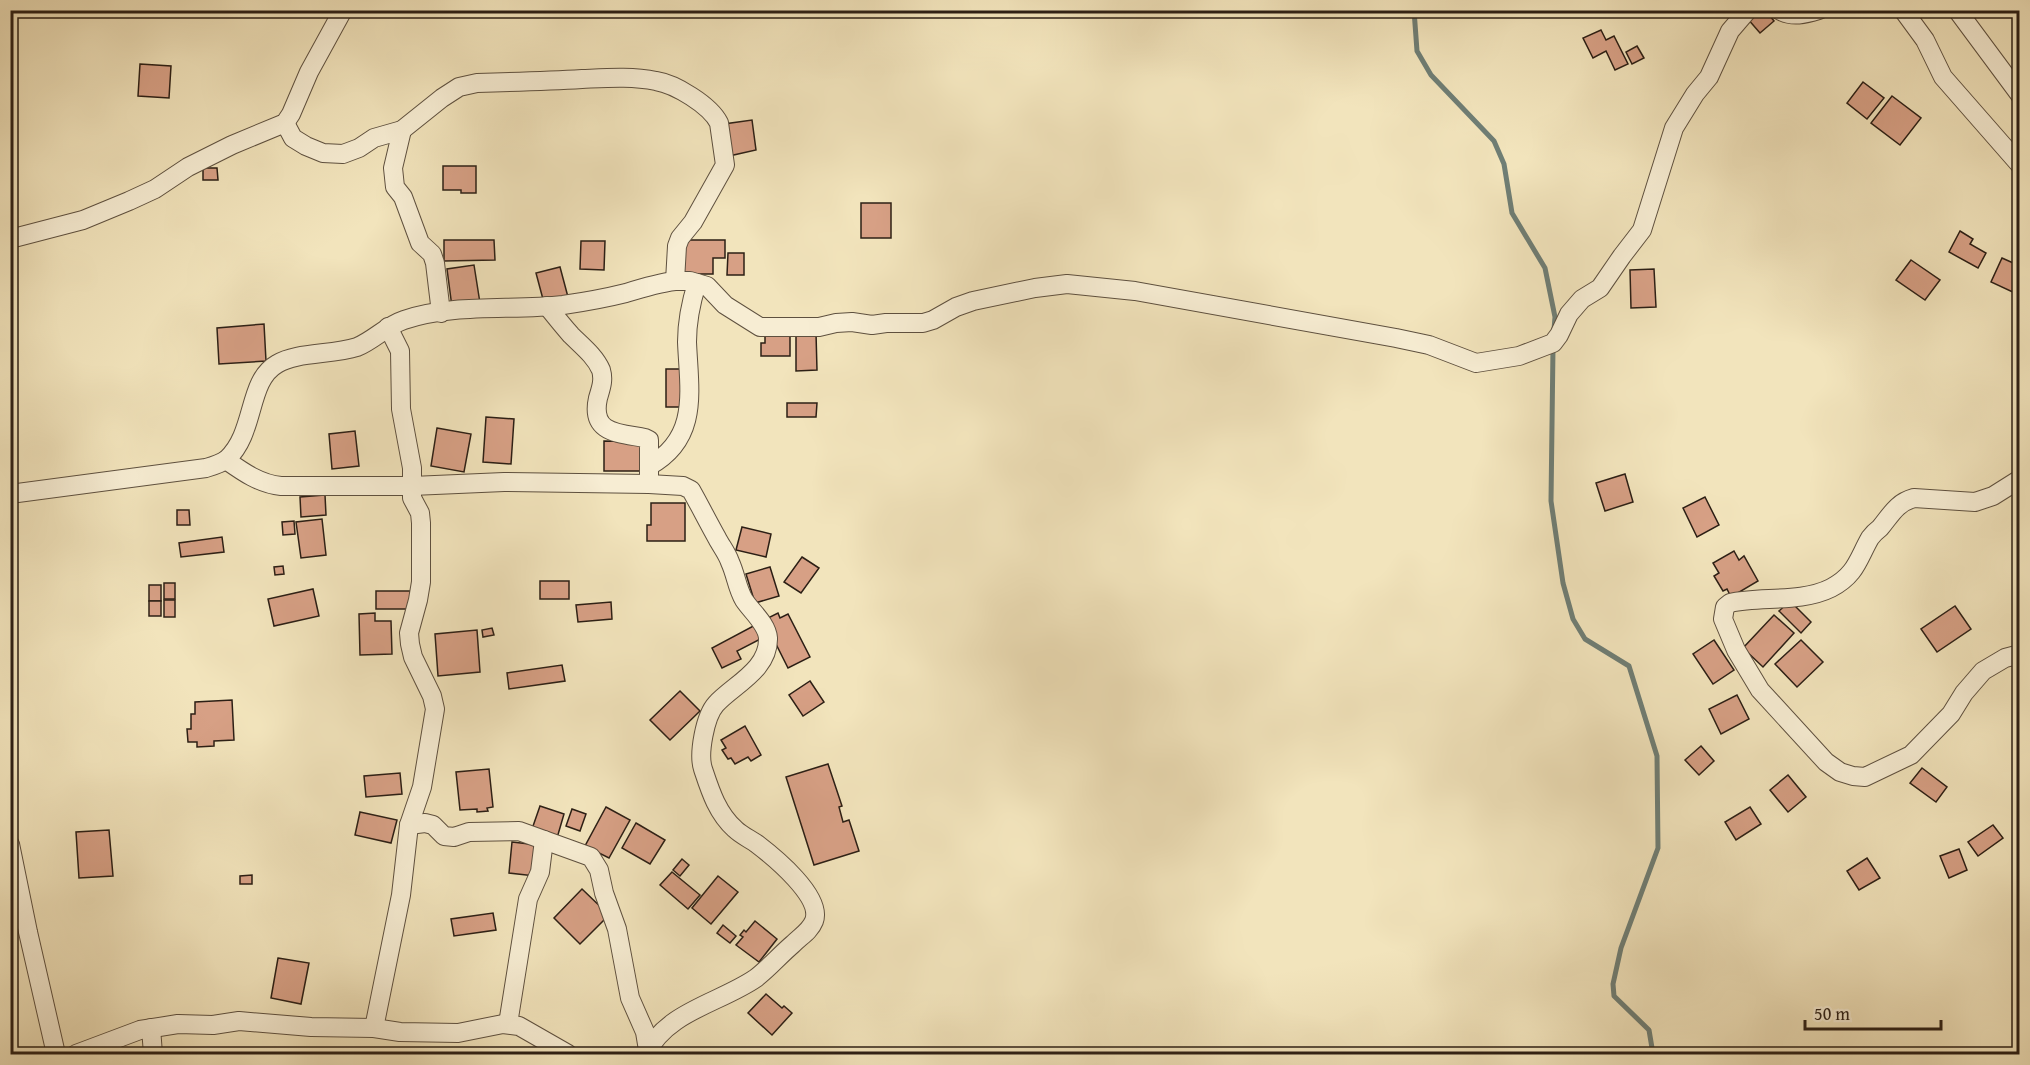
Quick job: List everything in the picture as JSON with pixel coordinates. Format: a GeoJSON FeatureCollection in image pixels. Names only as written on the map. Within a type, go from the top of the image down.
{"type":"FeatureCollection","features":[{"type":"Feature","properties":{"kind":"street"},"geometry":{"type":"LineString","coordinates":[[10,239],[83,219],[129,201],[155,189],[188,167],[232,145],[285,123],[309,72],[343,10]]}},
{"type":"Feature","properties":{"kind":"street"},"geometry":{"type":"LineString","coordinates":[[10,494],[206,468],[226,460],[240,442],[249,424],[255,394],[262,378],[276,364],[298,356],[330,354],[357,346],[375,338],[387,327],[405,320],[441,313],[580,302],[675,281],[707,286],[725,305],[760,327],[819,327],[852,322],[872,325],[922,324],[973,301],[1067,284],[1135,291],[1396,338],[1429,345],[1476,363],[1519,356],[1553,343],[1569,314],[1582,299],[1600,288],[1642,230],[1674,128],[1695,94],[1709,77],[1730,31],[1748,10]]}},
{"type":"Feature","properties":{"kind":"street"},"geometry":{"type":"LineString","coordinates":[[1779,10],[1782,13],[1800,15],[1819,10]]}},
{"type":"Feature","properties":{"kind":"street"},"geometry":{"type":"LineString","coordinates":[[1903,10],[1925,40],[1943,77],[2019,165]]}},
{"type":"Feature","properties":{"kind":"street"},"geometry":{"type":"LineString","coordinates":[[1957,10],[2019,95]]}},
{"type":"Feature","properties":{"kind":"street"},"geometry":{"type":"LineString","coordinates":[[285,123],[293,138],[306,146],[323,153],[343,154],[359,148],[374,138],[402,130],[459,87],[477,83],[618,78],[656,81],[675,87],[700,103],[716,117],[719,123],[725,165],[693,222],[680,238],[677,246],[675,281]]}},
{"type":"Feature","properties":{"kind":"street"},"geometry":{"type":"LineString","coordinates":[[402,130],[393,168],[395,187],[403,196],[420,243],[432,254],[441,313]]}},
{"type":"Feature","properties":{"kind":"street"},"geometry":{"type":"LineString","coordinates":[[649,466],[662,459],[681,435],[690,409],[687,342],[690,307],[697,283]]}},
{"type":"Feature","properties":{"kind":"street"},"geometry":{"type":"LineString","coordinates":[[547,306],[596,360],[602,373],[597,401],[597,414],[602,427],[612,432],[647,439],[649,484]]}},
{"type":"Feature","properties":{"kind":"street"},"geometry":{"type":"LineString","coordinates":[[374,1028],[401,895],[410,825],[422,787],[435,710],[432,696],[413,657],[410,644],[410,633],[421,582],[420,513],[412,498],[412,468],[401,409],[400,351],[387,327]]}},
{"type":"Feature","properties":{"kind":"street"},"geometry":{"type":"LineString","coordinates":[[226,460],[269,485],[412,486],[504,482],[649,484],[682,486],[691,490],[730,560],[738,589],[767,634],[766,650],[761,661],[736,689],[716,704],[710,715],[703,739],[701,763],[712,795],[722,814],[735,829],[758,844],[794,876],[810,897],[815,918],[809,930],[755,978],[700,1006],[675,1022],[660,1035],[647,1052]]}},
{"type":"Feature","properties":{"kind":"street"},"geometry":{"type":"LineString","coordinates":[[2019,479],[1993,496],[1975,502],[1914,498],[1904,501],[1894,508],[1871,536],[1859,563],[1847,576],[1830,588],[1776,600],[1730,603],[1725,607],[1723,619],[1736,650],[1761,690],[1826,762],[1840,772],[1853,776],[1865,777],[1911,755],[1951,714],[1964,693],[1983,671],[2005,658],[2019,654]]}},
{"type":"Feature","properties":{"kind":"street"},"geometry":{"type":"LineString","coordinates":[[410,825],[425,823],[433,825],[444,836],[454,837],[469,832],[519,831],[591,857],[599,870],[604,893],[617,929],[630,998],[645,1032],[647,1052]]}},
{"type":"Feature","properties":{"kind":"street"},"geometry":{"type":"LineString","coordinates":[[508,1024],[528,899],[540,872],[544,840]]}},
{"type":"Feature","properties":{"kind":"street"},"geometry":{"type":"LineString","coordinates":[[10,844],[56,1054]]}},
{"type":"Feature","properties":{"kind":"street"},"geometry":{"type":"LineString","coordinates":[[76,1054],[151,1028],[178,1024],[213,1025],[239,1022],[374,1028],[400,1032],[458,1033],[508,1024],[519,1026],[568,1054]]}},
{"type":"Feature","properties":{"kind":"street"},"geometry":{"type":"LineString","coordinates":[[151,1028],[153,1054]]}},
{"type":"Feature","properties":{"kind":"building"},"geometry":{"type":"Polygon","coordinates":[[[1755,10],[1765,10],[1774,21],[1760,33],[1747,18],[1755,10]]]}},
{"type":"Feature","properties":{"kind":"building"},"geometry":{"type":"Polygon","coordinates":[[[1601,30],[1606,40],[1614,36],[1628,64],[1615,70],[1606,51],[1593,58],[1583,38],[1601,30]]]}},
{"type":"Feature","properties":{"kind":"building"},"geometry":{"type":"Polygon","coordinates":[[[1637,46],[1644,58],[1632,64],[1626,52],[1637,46]]]}},
{"type":"Feature","properties":{"kind":"building"},"geometry":{"type":"Polygon","coordinates":[[[140,64],[171,66],[169,98],[138,96],[140,64]]]}},
{"type":"Feature","properties":{"kind":"building"},"geometry":{"type":"Polygon","coordinates":[[[1863,82],[1884,98],[1867,119],[1847,103],[1863,82]]]}},
{"type":"Feature","properties":{"kind":"building"},"geometry":{"type":"Polygon","coordinates":[[[1892,96],[1921,118],[1900,145],[1871,123],[1892,96]]]}},
{"type":"Feature","properties":{"kind":"building"},"geometry":{"type":"Polygon","coordinates":[[[752,120],[756,150],[729,156],[724,124],[752,120]]]}},
{"type":"Feature","properties":{"kind":"building"},"geometry":{"type":"Polygon","coordinates":[[[443,166],[476,166],[476,193],[443,190],[443,166]]]}},
{"type":"Feature","properties":{"kind":"building"},"geometry":{"type":"Polygon","coordinates":[[[203,168],[217,168],[218,180],[203,180],[203,168]]]}},
{"type":"Feature","properties":{"kind":"building"},"geometry":{"type":"Polygon","coordinates":[[[861,203],[891,203],[891,238],[861,238],[861,203]]]}},
{"type":"Feature","properties":{"kind":"building"},"geometry":{"type":"Polygon","coordinates":[[[1960,231],[1973,239],[1970,244],[1986,253],[1978,268],[1949,252],[1960,231]]]}},
{"type":"Feature","properties":{"kind":"building"},"geometry":{"type":"Polygon","coordinates":[[[444,240],[494,240],[495,260],[444,261],[444,240]]]}},
{"type":"Feature","properties":{"kind":"building"},"geometry":{"type":"Polygon","coordinates":[[[683,240],[725,240],[725,258],[713,258],[713,274],[683,274],[683,240]]]}},
{"type":"Feature","properties":{"kind":"building"},"geometry":{"type":"Polygon","coordinates":[[[581,241],[605,241],[604,270],[580,269],[581,241]]]}},
{"type":"Feature","properties":{"kind":"building"},"geometry":{"type":"Polygon","coordinates":[[[728,253],[744,253],[744,275],[727,275],[728,253]]]}},
{"type":"Feature","properties":{"kind":"building"},"geometry":{"type":"Polygon","coordinates":[[[2002,258],[2020,266],[2020,288],[2017,294],[1991,282],[2002,258]]]}},
{"type":"Feature","properties":{"kind":"building"},"geometry":{"type":"Polygon","coordinates":[[[1911,260],[1940,280],[1925,300],[1896,280],[1911,260]]]}},
{"type":"Feature","properties":{"kind":"building"},"geometry":{"type":"Polygon","coordinates":[[[474,265],[480,303],[452,307],[447,269],[474,265]]]}},
{"type":"Feature","properties":{"kind":"building"},"geometry":{"type":"Polygon","coordinates":[[[560,267],[568,297],[544,303],[536,273],[560,267]]]}},
{"type":"Feature","properties":{"kind":"building"},"geometry":{"type":"Polygon","coordinates":[[[1654,269],[1656,307],[1631,308],[1630,270],[1654,269]]]}},
{"type":"Feature","properties":{"kind":"building"},"geometry":{"type":"Polygon","coordinates":[[[264,324],[266,361],[219,364],[217,328],[264,324]]]}},
{"type":"Feature","properties":{"kind":"building"},"geometry":{"type":"Polygon","coordinates":[[[796,333],[816,333],[817,370],[796,371],[796,333]]]}},
{"type":"Feature","properties":{"kind":"building"},"geometry":{"type":"Polygon","coordinates":[[[765,334],[790,334],[790,356],[761,356],[761,343],[765,343],[765,334]]]}},
{"type":"Feature","properties":{"kind":"building"},"geometry":{"type":"Polygon","coordinates":[[[666,369],[688,369],[688,407],[666,407],[666,369]]]}},
{"type":"Feature","properties":{"kind":"building"},"geometry":{"type":"Polygon","coordinates":[[[787,403],[817,403],[816,417],[787,417],[787,403]]]}},
{"type":"Feature","properties":{"kind":"building"},"geometry":{"type":"Polygon","coordinates":[[[486,417],[514,419],[511,464],[483,462],[486,417]]]}},
{"type":"Feature","properties":{"kind":"building"},"geometry":{"type":"Polygon","coordinates":[[[437,428],[471,434],[464,472],[431,466],[437,428]]]}},
{"type":"Feature","properties":{"kind":"building"},"geometry":{"type":"Polygon","coordinates":[[[355,431],[359,466],[332,469],[329,434],[355,431]]]}},
{"type":"Feature","properties":{"kind":"building"},"geometry":{"type":"Polygon","coordinates":[[[604,441],[644,442],[643,471],[604,471],[604,441]]]}},
{"type":"Feature","properties":{"kind":"building"},"geometry":{"type":"Polygon","coordinates":[[[1625,474],[1633,502],[1605,511],[1596,483],[1625,474]]]}},
{"type":"Feature","properties":{"kind":"building"},"geometry":{"type":"Polygon","coordinates":[[[325,495],[326,515],[301,517],[300,497],[325,495]]]}},
{"type":"Feature","properties":{"kind":"building"},"geometry":{"type":"Polygon","coordinates":[[[1705,497],[1719,525],[1697,537],[1683,508],[1705,497]]]}},
{"type":"Feature","properties":{"kind":"building"},"geometry":{"type":"Polygon","coordinates":[[[651,503],[685,503],[685,541],[647,541],[647,525],[651,525],[651,503]]]}},
{"type":"Feature","properties":{"kind":"building"},"geometry":{"type":"Polygon","coordinates":[[[177,510],[189,510],[190,525],[177,525],[177,510]]]}},
{"type":"Feature","properties":{"kind":"building"},"geometry":{"type":"Polygon","coordinates":[[[322,519],[326,555],[301,558],[296,522],[322,519]]]}},
{"type":"Feature","properties":{"kind":"building"},"geometry":{"type":"Polygon","coordinates":[[[294,521],[295,534],[283,535],[282,522],[294,521]]]}},
{"type":"Feature","properties":{"kind":"building"},"geometry":{"type":"Polygon","coordinates":[[[742,527],[771,534],[766,557],[736,550],[742,527]]]}},
{"type":"Feature","properties":{"kind":"building"},"geometry":{"type":"Polygon","coordinates":[[[222,537],[224,552],[181,557],[179,543],[222,537]]]}},
{"type":"Feature","properties":{"kind":"building"},"geometry":{"type":"Polygon","coordinates":[[[1734,551],[1739,560],[1744,556],[1758,581],[1731,597],[1727,589],[1723,591],[1714,576],[1719,573],[1713,563],[1734,551]]]}},
{"type":"Feature","properties":{"kind":"building"},"geometry":{"type":"Polygon","coordinates":[[[802,557],[819,568],[801,593],[784,582],[802,557]]]}},
{"type":"Feature","properties":{"kind":"building"},"geometry":{"type":"Polygon","coordinates":[[[283,566],[284,574],[275,575],[274,567],[283,566]]]}},
{"type":"Feature","properties":{"kind":"building"},"geometry":{"type":"Polygon","coordinates":[[[770,567],[779,596],[755,603],[746,574],[770,567]]]}},
{"type":"Feature","properties":{"kind":"building"},"geometry":{"type":"Polygon","coordinates":[[[540,581],[569,581],[569,599],[540,599],[540,581]]]}},
{"type":"Feature","properties":{"kind":"building"},"geometry":{"type":"Polygon","coordinates":[[[164,583],[175,583],[175,599],[164,599],[164,583]]]}},
{"type":"Feature","properties":{"kind":"building"},"geometry":{"type":"Polygon","coordinates":[[[149,585],[161,585],[161,601],[149,601],[149,585]]]}},
{"type":"Feature","properties":{"kind":"building"},"geometry":{"type":"Polygon","coordinates":[[[313,589],[319,616],[274,626],[268,599],[313,589]]]}},
{"type":"Feature","properties":{"kind":"building"},"geometry":{"type":"Polygon","coordinates":[[[376,591],[410,591],[410,609],[376,609],[376,591]]]}},
{"type":"Feature","properties":{"kind":"building"},"geometry":{"type":"Polygon","coordinates":[[[164,600],[175,600],[175,617],[164,617],[164,600]]]}},
{"type":"Feature","properties":{"kind":"building"},"geometry":{"type":"Polygon","coordinates":[[[149,601],[161,601],[161,616],[149,616],[149,601]]]}},
{"type":"Feature","properties":{"kind":"building"},"geometry":{"type":"Polygon","coordinates":[[[1790,601],[1811,622],[1801,633],[1779,611],[1790,601]]]}},
{"type":"Feature","properties":{"kind":"building"},"geometry":{"type":"Polygon","coordinates":[[[611,602],[612,619],[578,622],[576,605],[611,602]]]}},
{"type":"Feature","properties":{"kind":"building"},"geometry":{"type":"Polygon","coordinates":[[[1955,606],[1971,629],[1937,652],[1921,629],[1955,606]]]}},
{"type":"Feature","properties":{"kind":"building"},"geometry":{"type":"Polygon","coordinates":[[[375,613],[375,621],[391,621],[392,654],[360,655],[359,614],[375,613]]]}},
{"type":"Feature","properties":{"kind":"building"},"geometry":{"type":"Polygon","coordinates":[[[778,613],[780,618],[788,614],[810,657],[788,668],[764,620],[778,613]]]}},
{"type":"Feature","properties":{"kind":"building"},"geometry":{"type":"Polygon","coordinates":[[[1774,615],[1794,633],[1763,667],[1743,648],[1774,615]]]}},
{"type":"Feature","properties":{"kind":"building"},"geometry":{"type":"Polygon","coordinates":[[[759,623],[766,636],[737,651],[741,659],[722,668],[712,648],[759,623]]]}},
{"type":"Feature","properties":{"kind":"building"},"geometry":{"type":"Polygon","coordinates":[[[492,628],[494,635],[483,637],[482,630],[492,628]]]}},
{"type":"Feature","properties":{"kind":"building"},"geometry":{"type":"Polygon","coordinates":[[[477,630],[480,672],[438,676],[435,634],[477,630]]]}},
{"type":"Feature","properties":{"kind":"building"},"geometry":{"type":"Polygon","coordinates":[[[1714,640],[1734,670],[1713,684],[1693,654],[1714,640]]]}},
{"type":"Feature","properties":{"kind":"building"},"geometry":{"type":"Polygon","coordinates":[[[1801,640],[1823,662],[1797,687],[1775,664],[1801,640]]]}},
{"type":"Feature","properties":{"kind":"building"},"geometry":{"type":"Polygon","coordinates":[[[562,665],[565,681],[509,689],[507,673],[562,665]]]}},
{"type":"Feature","properties":{"kind":"building"},"geometry":{"type":"Polygon","coordinates":[[[810,681],[824,702],[803,716],[789,695],[810,681]]]}},
{"type":"Feature","properties":{"kind":"building"},"geometry":{"type":"Polygon","coordinates":[[[680,691],[700,711],[670,740],[650,720],[680,691]]]}},
{"type":"Feature","properties":{"kind":"building"},"geometry":{"type":"Polygon","coordinates":[[[1737,695],[1749,719],[1721,734],[1709,709],[1737,695]]]}},
{"type":"Feature","properties":{"kind":"building"},"geometry":{"type":"Polygon","coordinates":[[[232,700],[234,740],[214,741],[214,746],[197,747],[197,742],[188,742],[187,729],[191,729],[191,714],[195,714],[195,702],[232,700]]]}},
{"type":"Feature","properties":{"kind":"building"},"geometry":{"type":"Polygon","coordinates":[[[745,726],[761,755],[751,761],[748,757],[735,764],[722,750],[726,748],[721,740],[745,726]]]}},
{"type":"Feature","properties":{"kind":"building"},"geometry":{"type":"Polygon","coordinates":[[[1701,746],[1714,761],[1699,775],[1685,760],[1701,746]]]}},
{"type":"Feature","properties":{"kind":"building"},"geometry":{"type":"Polygon","coordinates":[[[828,764],[842,806],[839,807],[843,822],[849,820],[859,851],[814,865],[786,777],[828,764]]]}},
{"type":"Feature","properties":{"kind":"building"},"geometry":{"type":"Polygon","coordinates":[[[1922,768],[1947,787],[1936,802],[1910,783],[1922,768]]]}},
{"type":"Feature","properties":{"kind":"building"},"geometry":{"type":"Polygon","coordinates":[[[489,769],[493,807],[487,808],[488,811],[477,812],[477,809],[460,810],[456,772],[489,769]]]}},
{"type":"Feature","properties":{"kind":"building"},"geometry":{"type":"Polygon","coordinates":[[[400,773],[402,794],[366,797],[364,776],[400,773]]]}},
{"type":"Feature","properties":{"kind":"building"},"geometry":{"type":"Polygon","coordinates":[[[1788,775],[1806,797],[1788,812],[1770,790],[1788,775]]]}},
{"type":"Feature","properties":{"kind":"building"},"geometry":{"type":"Polygon","coordinates":[[[540,806],[564,814],[557,838],[532,829],[540,806]]]}},
{"type":"Feature","properties":{"kind":"building"},"geometry":{"type":"Polygon","coordinates":[[[606,807],[630,820],[609,858],[585,846],[606,807]]]}},
{"type":"Feature","properties":{"kind":"building"},"geometry":{"type":"Polygon","coordinates":[[[1750,807],[1761,824],[1736,840],[1725,822],[1750,807]]]}},
{"type":"Feature","properties":{"kind":"building"},"geometry":{"type":"Polygon","coordinates":[[[572,809],[586,814],[580,831],[566,826],[572,809]]]}},
{"type":"Feature","properties":{"kind":"building"},"geometry":{"type":"Polygon","coordinates":[[[360,812],[397,820],[391,843],[355,835],[360,812]]]}},
{"type":"Feature","properties":{"kind":"building"},"geometry":{"type":"Polygon","coordinates":[[[636,823],[665,840],[650,864],[622,848],[636,823]]]}},
{"type":"Feature","properties":{"kind":"building"},"geometry":{"type":"Polygon","coordinates":[[[1993,825],[2003,838],[1978,856],[1968,842],[1993,825]]]}},
{"type":"Feature","properties":{"kind":"building"},"geometry":{"type":"Polygon","coordinates":[[[109,830],[113,876],[79,878],[76,832],[109,830]]]}},
{"type":"Feature","properties":{"kind":"building"},"geometry":{"type":"Polygon","coordinates":[[[512,842],[538,845],[535,876],[509,873],[512,842]]]}},
{"type":"Feature","properties":{"kind":"building"},"geometry":{"type":"Polygon","coordinates":[[[1959,849],[1967,870],[1949,878],[1940,856],[1959,849]]]}},
{"type":"Feature","properties":{"kind":"building"},"geometry":{"type":"Polygon","coordinates":[[[1867,858],[1880,878],[1859,890],[1847,871],[1867,858]]]}},
{"type":"Feature","properties":{"kind":"building"},"geometry":{"type":"Polygon","coordinates":[[[682,859],[689,865],[680,876],[673,870],[682,859]]]}},
{"type":"Feature","properties":{"kind":"building"},"geometry":{"type":"Polygon","coordinates":[[[672,872],[700,895],[688,909],[660,885],[672,872]]]}},
{"type":"Feature","properties":{"kind":"building"},"geometry":{"type":"Polygon","coordinates":[[[252,875],[252,884],[240,884],[240,876],[252,875]]]}},
{"type":"Feature","properties":{"kind":"building"},"geometry":{"type":"Polygon","coordinates":[[[718,876],[738,892],[711,924],[692,908],[718,876]]]}},
{"type":"Feature","properties":{"kind":"building"},"geometry":{"type":"Polygon","coordinates":[[[582,889],[609,915],[580,944],[554,918],[582,889]]]}},
{"type":"Feature","properties":{"kind":"building"},"geometry":{"type":"Polygon","coordinates":[[[493,913],[496,930],[454,936],[451,919],[493,913]]]}},
{"type":"Feature","properties":{"kind":"building"},"geometry":{"type":"Polygon","coordinates":[[[755,921],[777,939],[759,962],[736,945],[743,937],[740,935],[744,930],[746,932],[755,921]]]}},
{"type":"Feature","properties":{"kind":"building"},"geometry":{"type":"Polygon","coordinates":[[[723,925],[736,936],[730,943],[717,933],[723,925]]]}},
{"type":"Feature","properties":{"kind":"building"},"geometry":{"type":"Polygon","coordinates":[[[278,958],[309,963],[301,1004],[271,998],[278,958]]]}},
{"type":"Feature","properties":{"kind":"building"},"geometry":{"type":"Polygon","coordinates":[[[766,994],[782,1008],[784,1006],[792,1013],[772,1035],[748,1013],[766,994]]]}},
{"type":"Feature","properties":{"kind":"waterway"},"geometry":{"type":"LineString","coordinates":[[1414,10],[1417,51],[1431,75],[1494,141],[1504,164],[1512,213],[1545,268],[1555,317],[1554,330]]}},
{"type":"Feature","properties":{"kind":"waterway"},"geometry":{"type":"LineString","coordinates":[[1553,348],[1551,501],[1563,583],[1573,619],[1585,639],[1629,666],[1657,756],[1658,848],[1621,948],[1613,984],[1614,996],[1649,1030],[1653,1054]]}}]}
